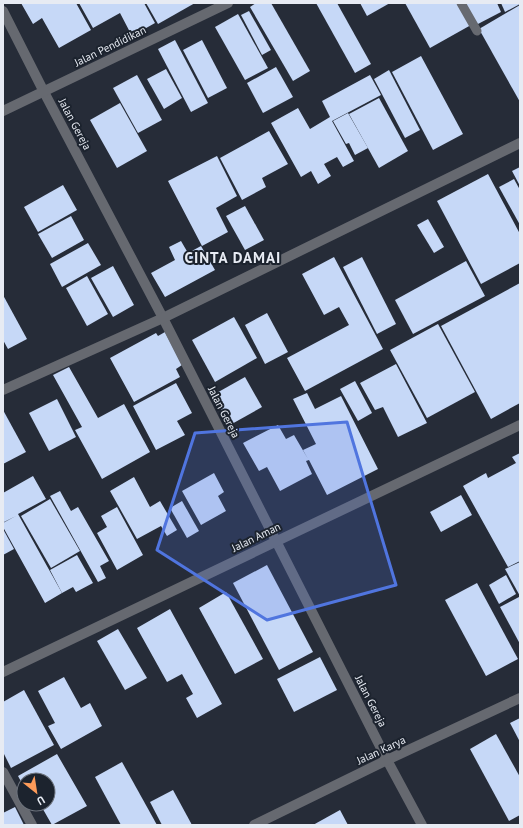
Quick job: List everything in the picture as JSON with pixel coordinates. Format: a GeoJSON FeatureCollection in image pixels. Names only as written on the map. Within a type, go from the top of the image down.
{"type":"FeatureCollection","features":[{"type":"Feature","properties":{"kind":"street","name":"Jalan Pendidikan"},"geometry":{"type":"LineString","coordinates":[[3,111],[228,3]]}},
{"type":"Feature","properties":{"kind":"street","name":"Jalan Gereja"},"geometry":{"type":"LineString","coordinates":[[3,11],[163,318],[387,760],[422,825]]}},
{"type":"Feature","properties":{"kind":"street"},"geometry":{"type":"LineString","coordinates":[[3,390],[163,318],[520,143]]}},
{"type":"Feature","properties":{"kind":"street","name":"Jalan Aman"},"geometry":{"type":"LineString","coordinates":[[3,672],[520,425]]}},
{"type":"Feature","properties":{"kind":"street","name":"Jalan Karya"},"geometry":{"type":"LineString","coordinates":[[254,825],[387,760],[520,698]]}},
{"type":"Feature","properties":{"kind":"street"},"geometry":{"type":"LineString","coordinates":[[3,772],[32,825]]}},
{"type":"Feature","properties":{"kind":"lane"},"geometry":{"type":"LineString","coordinates":[[461,3],[477,31]]}},
{"type":"Feature","properties":{"kind":"highlighted area"},"geometry":{"type":"Polygon","coordinates":[[[347,422],[396,585],[267,620],[157,550],[195,433],[347,422]]]}},
{"type":"Feature","properties":{"kind":"building"},"geometry":{"type":"Polygon","coordinates":[[[21,3],[76,3],[91,30],[59,48],[42,18],[33,24],[21,3]]]}},
{"type":"Feature","properties":{"kind":"building"},"geometry":{"type":"Polygon","coordinates":[[[79,3],[144,3],[155,23],[132,36],[120,13],[93,28],[79,3]]]}},
{"type":"Feature","properties":{"kind":"building"},"geometry":{"type":"Polygon","coordinates":[[[146,3],[195,3],[158,24],[146,3]]]}},
{"type":"Feature","properties":{"kind":"building"},"geometry":{"type":"Polygon","coordinates":[[[256,3],[271,3],[310,71],[293,81],[250,7],[256,3]]]}},
{"type":"Feature","properties":{"kind":"building"},"geometry":{"type":"Polygon","coordinates":[[[316,3],[337,3],[371,64],[355,73],[316,3]]]}},
{"type":"Feature","properties":{"kind":"building"},"geometry":{"type":"Polygon","coordinates":[[[360,3],[390,3],[367,16],[360,3]]]}},
{"type":"Feature","properties":{"kind":"building"},"geometry":{"type":"Polygon","coordinates":[[[405,3],[458,3],[471,25],[430,48],[405,3]]]}},
{"type":"Feature","properties":{"kind":"building"},"geometry":{"type":"Polygon","coordinates":[[[464,3],[497,3],[501,12],[476,25],[464,3]]]}},
{"type":"Feature","properties":{"kind":"building"},"geometry":{"type":"Polygon","coordinates":[[[501,3],[520,3],[520,4],[505,12],[501,3]]]}},
{"type":"Feature","properties":{"kind":"building"},"geometry":{"type":"Polygon","coordinates":[[[520,5],[520,102],[479,29],[520,5]]]}},
{"type":"Feature","properties":{"kind":"building"},"geometry":{"type":"Polygon","coordinates":[[[249,11],[271,50],[262,55],[241,15],[249,11]]]}},
{"type":"Feature","properties":{"kind":"building"},"geometry":{"type":"Polygon","coordinates":[[[238,14],[268,68],[245,80],[215,27],[238,14]]]}},
{"type":"Feature","properties":{"kind":"building"},"geometry":{"type":"Polygon","coordinates":[[[175,40],[208,103],[191,112],[158,49],[175,40]]]}},
{"type":"Feature","properties":{"kind":"building"},"geometry":{"type":"Polygon","coordinates":[[[202,40],[227,88],[208,98],[183,50],[202,40]]]}},
{"type":"Feature","properties":{"kind":"building"},"geometry":{"type":"Polygon","coordinates":[[[421,56],[463,134],[433,150],[392,72],[421,56]]]}},
{"type":"Feature","properties":{"kind":"building"},"geometry":{"type":"Polygon","coordinates":[[[276,67],[293,97],[263,113],[247,83],[276,67]]]}},
{"type":"Feature","properties":{"kind":"building"},"geometry":{"type":"Polygon","coordinates":[[[166,69],[182,98],[164,109],[147,79],[166,69]]]}},
{"type":"Feature","properties":{"kind":"building"},"geometry":{"type":"Polygon","coordinates":[[[389,70],[420,130],[405,138],[374,79],[389,70]]]}},
{"type":"Feature","properties":{"kind":"building"},"geometry":{"type":"Polygon","coordinates":[[[137,75],[162,120],[138,133],[113,88],[137,75]]]}},
{"type":"Feature","properties":{"kind":"building"},"geometry":{"type":"Polygon","coordinates":[[[370,75],[381,95],[332,121],[354,161],[343,167],[337,157],[324,164],[331,176],[318,184],[311,171],[301,177],[271,123],[298,108],[310,129],[330,117],[322,101],[370,75]]]}},
{"type":"Feature","properties":{"kind":"building"},"geometry":{"type":"Polygon","coordinates":[[[379,98],[408,151],[379,168],[349,114],[379,98]]]}},
{"type":"Feature","properties":{"kind":"building"},"geometry":{"type":"Polygon","coordinates":[[[120,103],[147,151],[117,168],[90,120],[120,103]]]}},
{"type":"Feature","properties":{"kind":"building"},"geometry":{"type":"Polygon","coordinates":[[[348,113],[368,148],[355,155],[349,143],[346,144],[333,121],[348,113]]]}},
{"type":"Feature","properties":{"kind":"building"},"geometry":{"type":"Polygon","coordinates":[[[269,131],[288,164],[262,178],[266,187],[242,200],[220,158],[269,131]]]}},
{"type":"Feature","properties":{"kind":"building"},"geometry":{"type":"Polygon","coordinates":[[[217,156],[237,196],[216,208],[228,232],[202,246],[168,181],[217,156]]]}},
{"type":"Feature","properties":{"kind":"building"},"geometry":{"type":"Polygon","coordinates":[[[520,167],[520,186],[512,171],[520,167]]]}},
{"type":"Feature","properties":{"kind":"building"},"geometry":{"type":"Polygon","coordinates":[[[488,174],[520,234],[520,263],[481,284],[437,201],[488,174]]]}},
{"type":"Feature","properties":{"kind":"building"},"geometry":{"type":"Polygon","coordinates":[[[514,179],[520,190],[520,225],[499,187],[514,179]]]}},
{"type":"Feature","properties":{"kind":"building"},"geometry":{"type":"Polygon","coordinates":[[[63,185],[77,210],[38,232],[24,207],[63,185]]]}},
{"type":"Feature","properties":{"kind":"building"},"geometry":{"type":"Polygon","coordinates":[[[245,206],[264,240],[245,250],[226,216],[245,206]]]}},
{"type":"Feature","properties":{"kind":"building"},"geometry":{"type":"Polygon","coordinates":[[[71,216],[84,240],[52,258],[38,234],[71,216]]]}},
{"type":"Feature","properties":{"kind":"building"},"geometry":{"type":"Polygon","coordinates":[[[428,219],[444,247],[434,253],[417,225],[428,219]]]}},
{"type":"Feature","properties":{"kind":"building"},"geometry":{"type":"Polygon","coordinates":[[[181,241],[188,253],[201,246],[215,270],[165,297],[151,273],[175,260],[169,247],[181,241]]]}},
{"type":"Feature","properties":{"kind":"building"},"geometry":{"type":"Polygon","coordinates":[[[88,243],[101,265],[62,287],[50,264],[88,243]]]}},
{"type":"Feature","properties":{"kind":"building"},"geometry":{"type":"Polygon","coordinates":[[[334,257],[383,349],[305,391],[287,358],[349,325],[339,307],[324,315],[302,274],[334,257]]]}},
{"type":"Feature","properties":{"kind":"building"},"geometry":{"type":"Polygon","coordinates":[[[362,257],[396,324],[377,334],[343,267],[362,257]]]}},
{"type":"Feature","properties":{"kind":"building"},"geometry":{"type":"Polygon","coordinates":[[[466,261],[485,296],[413,334],[395,300],[466,261]]]}},
{"type":"Feature","properties":{"kind":"building"},"geometry":{"type":"Polygon","coordinates":[[[113,266],[134,305],[113,317],[91,278],[113,266]]]}},
{"type":"Feature","properties":{"kind":"building"},"geometry":{"type":"Polygon","coordinates":[[[87,276],[108,314],[87,326],[66,288],[87,276]]]}},
{"type":"Feature","properties":{"kind":"building"},"geometry":{"type":"Polygon","coordinates":[[[520,283],[520,403],[491,419],[441,326],[520,283]]]}},
{"type":"Feature","properties":{"kind":"building"},"geometry":{"type":"Polygon","coordinates":[[[3,295],[27,339],[8,349],[3,340],[3,295]]]}},
{"type":"Feature","properties":{"kind":"building"},"geometry":{"type":"Polygon","coordinates":[[[267,313],[288,352],[265,364],[245,325],[267,313]]]}},
{"type":"Feature","properties":{"kind":"building"},"geometry":{"type":"Polygon","coordinates":[[[234,317],[257,358],[215,382],[192,340],[234,317]]]}},
{"type":"Feature","properties":{"kind":"building"},"geometry":{"type":"Polygon","coordinates":[[[438,324],[475,392],[427,418],[390,350],[438,324]]]}},
{"type":"Feature","properties":{"kind":"building"},"geometry":{"type":"Polygon","coordinates":[[[165,332],[182,365],[176,369],[180,377],[134,402],[110,358],[156,333],[158,336],[165,332]]]}},
{"type":"Feature","properties":{"kind":"building"},"geometry":{"type":"Polygon","coordinates":[[[396,364],[427,423],[398,437],[383,407],[375,410],[360,383],[396,364]]]}},
{"type":"Feature","properties":{"kind":"building"},"geometry":{"type":"Polygon","coordinates":[[[69,367],[98,418],[124,404],[150,452],[102,479],[75,430],[82,427],[53,375],[69,367]]]}},
{"type":"Feature","properties":{"kind":"building"},"geometry":{"type":"Polygon","coordinates":[[[245,377],[262,407],[230,425],[213,395],[245,377]]]}},
{"type":"Feature","properties":{"kind":"building"},"geometry":{"type":"Polygon","coordinates":[[[355,381],[372,413],[358,421],[340,389],[355,381]]]}},
{"type":"Feature","properties":{"kind":"building"},"geometry":{"type":"Polygon","coordinates":[[[176,383],[192,413],[177,421],[185,435],[156,450],[133,406],[176,383]]]}},
{"type":"Feature","properties":{"kind":"building"},"geometry":{"type":"Polygon","coordinates":[[[307,393],[315,409],[341,396],[378,469],[327,495],[309,460],[306,461],[312,474],[280,491],[267,467],[259,471],[243,443],[278,425],[286,439],[294,435],[308,459],[303,450],[316,444],[293,399],[307,393]]]}},
{"type":"Feature","properties":{"kind":"building"},"geometry":{"type":"Polygon","coordinates":[[[57,399],[76,437],[49,451],[29,413],[57,399]]]}},
{"type":"Feature","properties":{"kind":"building"},"geometry":{"type":"Polygon","coordinates":[[[3,410],[26,452],[3,464],[3,410]]]}},
{"type":"Feature","properties":{"kind":"building"},"geometry":{"type":"Polygon","coordinates":[[[520,453],[520,561],[508,567],[463,486],[486,473],[488,478],[516,463],[512,457],[520,453]]]}},
{"type":"Feature","properties":{"kind":"building"},"geometry":{"type":"Polygon","coordinates":[[[214,473],[224,492],[218,496],[226,511],[201,525],[182,491],[214,473]]]}},
{"type":"Feature","properties":{"kind":"building"},"geometry":{"type":"Polygon","coordinates":[[[33,476],[46,499],[18,514],[62,593],[45,603],[3,527],[3,523],[16,516],[4,522],[3,493],[33,476]]]}},
{"type":"Feature","properties":{"kind":"building"},"geometry":{"type":"Polygon","coordinates":[[[134,477],[150,507],[160,501],[177,530],[167,536],[161,526],[137,539],[110,491],[134,477]]]}},
{"type":"Feature","properties":{"kind":"building"},"geometry":{"type":"Polygon","coordinates":[[[60,491],[71,511],[78,507],[109,561],[100,566],[106,578],[98,582],[50,496],[60,491]]]}},
{"type":"Feature","properties":{"kind":"building"},"geometry":{"type":"Polygon","coordinates":[[[461,495],[472,515],[441,532],[430,512],[461,495]]]}},
{"type":"Feature","properties":{"kind":"building"},"geometry":{"type":"Polygon","coordinates":[[[50,499],[80,551],[51,568],[21,516],[50,499]]]}},
{"type":"Feature","properties":{"kind":"building"},"geometry":{"type":"Polygon","coordinates":[[[182,501],[199,531],[187,538],[170,508],[182,501]]]}},
{"type":"Feature","properties":{"kind":"building"},"geometry":{"type":"Polygon","coordinates":[[[117,507],[143,555],[117,570],[97,533],[107,527],[101,516],[117,507]]]}},
{"type":"Feature","properties":{"kind":"building"},"geometry":{"type":"Polygon","coordinates":[[[3,529],[14,549],[3,555],[3,529]]]}},
{"type":"Feature","properties":{"kind":"building"},"geometry":{"type":"Polygon","coordinates":[[[77,555],[93,583],[76,592],[73,587],[62,593],[50,570],[77,555]]]}},
{"type":"Feature","properties":{"kind":"building"},"geometry":{"type":"Polygon","coordinates":[[[520,562],[520,596],[505,569],[520,562]]]}},
{"type":"Feature","properties":{"kind":"building"},"geometry":{"type":"Polygon","coordinates":[[[267,565],[313,652],[279,670],[233,583],[267,565]]]}},
{"type":"Feature","properties":{"kind":"building"},"geometry":{"type":"Polygon","coordinates":[[[506,575],[516,594],[499,604],[489,585],[506,575]]]}},
{"type":"Feature","properties":{"kind":"building"},"geometry":{"type":"Polygon","coordinates":[[[477,583],[518,659],[486,676],[445,600],[477,583]]]}},
{"type":"Feature","properties":{"kind":"building"},"geometry":{"type":"Polygon","coordinates":[[[226,592],[263,659],[235,674],[199,608],[226,592]]]}},
{"type":"Feature","properties":{"kind":"building"},"geometry":{"type":"Polygon","coordinates":[[[519,597],[520,598],[520,644],[500,607],[519,597]]]}},
{"type":"Feature","properties":{"kind":"building"},"geometry":{"type":"Polygon","coordinates":[[[170,609],[222,704],[197,718],[186,698],[193,694],[182,674],[167,682],[137,628],[170,609]]]}},
{"type":"Feature","properties":{"kind":"building"},"geometry":{"type":"Polygon","coordinates":[[[118,629],[147,678],[125,690],[97,641],[118,629]]]}},
{"type":"Feature","properties":{"kind":"building"},"geometry":{"type":"Polygon","coordinates":[[[320,657],[337,690],[294,712],[277,679],[320,657]]]}},
{"type":"Feature","properties":{"kind":"building"},"geometry":{"type":"Polygon","coordinates":[[[64,677],[81,708],[90,703],[102,726],[61,749],[48,726],[55,723],[38,691],[64,677]]]}},
{"type":"Feature","properties":{"kind":"building"},"geometry":{"type":"Polygon","coordinates":[[[24,690],[54,745],[11,768],[3,752],[3,702],[24,690]]]}},
{"type":"Feature","properties":{"kind":"building"},"geometry":{"type":"Polygon","coordinates":[[[520,718],[520,742],[510,723],[520,718]]]}},
{"type":"Feature","properties":{"kind":"building"},"geometry":{"type":"Polygon","coordinates":[[[496,734],[520,777],[520,815],[509,821],[470,749],[496,734]]]}},
{"type":"Feature","properties":{"kind":"building"},"geometry":{"type":"Polygon","coordinates":[[[57,754],[87,806],[52,825],[45,812],[56,812],[56,772],[25,772],[57,754]]]}},
{"type":"Feature","properties":{"kind":"building"},"geometry":{"type":"Polygon","coordinates":[[[122,762],[157,825],[121,825],[95,777],[122,762]]]}},
{"type":"Feature","properties":{"kind":"building"},"geometry":{"type":"Polygon","coordinates":[[[173,790],[192,825],[162,825],[150,802],[173,790]]]}},
{"type":"Feature","properties":{"kind":"building"},"geometry":{"type":"Polygon","coordinates":[[[15,807],[16,812],[18,812],[24,825],[3,825],[3,813],[15,807]]]}},
{"type":"Feature","properties":{"kind":"building"},"geometry":{"type":"Polygon","coordinates":[[[340,810],[348,825],[313,825],[340,810]]]}},
{"type":"Feature","properties":{"kind":"district","name":"CINTA DAMAI"},"geometry":{"type":"Point","coordinates":[233,257]}}]}
